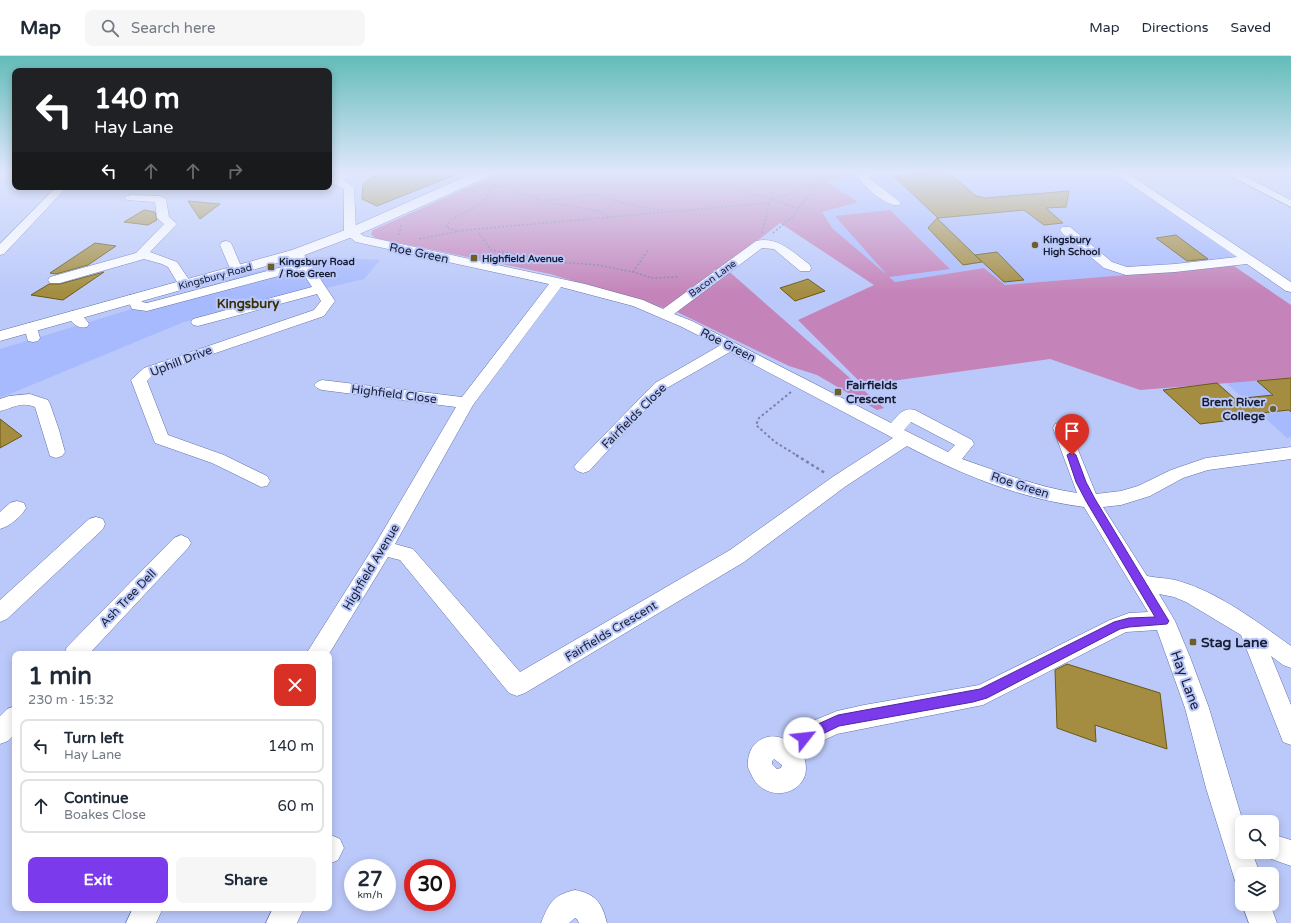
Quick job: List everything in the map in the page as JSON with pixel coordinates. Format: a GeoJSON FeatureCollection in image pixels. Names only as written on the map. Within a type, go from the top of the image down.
{"type":"FeatureCollection","features":[{"type":"Feature","properties":{"kind":"main road","name":"Kingsbury Road"},"geometry":{"type":"LineString","coordinates":[[2,333],[32,332],[78,320],[134,298],[185,284],[237,271],[301,259],[350,232],[397,211]]}},
{"type":"Feature","properties":{"kind":"street"},"geometry":{"type":"LineString","coordinates":[[0,251],[38,211]]}},
{"type":"Feature","properties":{"kind":"street"},"geometry":{"type":"LineString","coordinates":[[144,254],[142,253],[171,224],[163,218],[162,211]]}},
{"type":"Feature","properties":{"kind":"street"},"geometry":{"type":"LineString","coordinates":[[350,211],[350,232]]}},
{"type":"Feature","properties":{"kind":"street"},"geometry":{"type":"LineString","coordinates":[[1176,211],[1291,288]]}},
{"type":"Feature","properties":{"kind":"street"},"geometry":{"type":"LineString","coordinates":[[1066,230],[1108,265],[1126,271],[1175,268],[1248,260]]}},
{"type":"Feature","properties":{"kind":"street","name":"Roe Green"},"geometry":{"type":"LineString","coordinates":[[350,232],[360,239],[386,246],[558,282],[638,303],[665,314],[802,382],[950,461],[1017,485],[1060,497],[1090,501]]}},
{"type":"Feature","properties":{"kind":"street"},"geometry":{"type":"LineString","coordinates":[[760,244],[777,246],[805,268]]}},
{"type":"Feature","properties":{"kind":"street","name":"Bacon Lane"},"geometry":{"type":"LineString","coordinates":[[665,314],[760,244]]}},
{"type":"Feature","properties":{"kind":"street"},"geometry":{"type":"LineString","coordinates":[[226,245],[237,271]]}},
{"type":"Feature","properties":{"kind":"street"},"geometry":{"type":"LineString","coordinates":[[55,280],[144,254]]}},
{"type":"Feature","properties":{"kind":"street"},"geometry":{"type":"LineString","coordinates":[[144,254],[148,258],[169,263],[179,272],[185,284]]}},
{"type":"Feature","properties":{"kind":"street"},"geometry":{"type":"LineString","coordinates":[[134,298],[137,306],[147,307],[301,259]]}},
{"type":"Feature","properties":{"kind":"street","name":"Uphill Drive"},"geometry":{"type":"LineString","coordinates":[[261,481],[218,459],[161,439],[139,380],[149,371],[319,312],[328,301],[301,259]]}},
{"type":"Feature","properties":{"kind":"street","name":"Highfield Avenue"},"geometry":{"type":"LineString","coordinates":[[319,651],[383,548],[466,403],[558,282]]}},
{"type":"Feature","properties":{"kind":"street"},"geometry":{"type":"LineString","coordinates":[[198,322],[320,289]]}},
{"type":"Feature","properties":{"kind":"street","name":"Fairfields Close"},"geometry":{"type":"LineString","coordinates":[[583,467],[660,386],[730,346]]}},
{"type":"Feature","properties":{"kind":"street","name":"Highfield Close"},"geometry":{"type":"LineString","coordinates":[[322,385],[466,403]]}},
{"type":"Feature","properties":{"kind":"street"},"geometry":{"type":"LineString","coordinates":[[0,406],[9,401],[30,399],[42,404],[51,430],[56,452]]}},
{"type":"Feature","properties":{"kind":"street","name":"Fairfields Crescent"},"geometry":{"type":"LineString","coordinates":[[383,548],[406,554],[517,686],[737,556],[840,481],[900,434],[909,414],[966,444],[950,461]]}},
{"type":"Feature","properties":{"kind":"street","name":"Hay Lane"},"geometry":{"type":"LineString","coordinates":[[1061,428],[1081,482],[1090,501],[1164,621],[1179,657],[1197,708],[1235,828]]}},
{"type":"Feature","properties":{"kind":"street"},"geometry":{"type":"LineString","coordinates":[[1090,501],[1121,498],[1144,491],[1178,474],[1206,464],[1291,453]]}},
{"type":"Feature","properties":{"kind":"street"},"geometry":{"type":"LineString","coordinates":[[0,522],[17,508]]}},
{"type":"Feature","properties":{"kind":"street"},"geometry":{"type":"LineString","coordinates":[[0,613],[96,524]]}},
{"type":"Feature","properties":{"kind":"street","name":"Ash Tree Dell"},"geometry":{"type":"LineString","coordinates":[[78,651],[181,543]]}},
{"type":"Feature","properties":{"kind":"street"},"geometry":{"type":"LineString","coordinates":[[1142,584],[1178,590],[1217,610],[1249,629],[1291,658]]}},
{"type":"Feature","properties":{"kind":"street"},"geometry":{"type":"LineString","coordinates":[[788,752],[797,742],[811,733],[838,721],[983,694],[1118,626],[1129,622],[1164,621]]}},
{"type":"Feature","properties":{"kind":"street"},"geometry":{"type":"LineString","coordinates":[[1249,629],[1291,734]]}},
{"type":"Feature","properties":{"kind":"street"},"geometry":{"type":"LineString","coordinates":[[0,733],[12,720]]}},
{"type":"Feature","properties":{"kind":"street"},"geometry":{"type":"LineString","coordinates":[[1279,849],[1291,853]]}},
{"type":"Feature","properties":{"kind":"street"},"geometry":{"type":"LineString","coordinates":[[555,923],[560,911],[570,904],[577,904],[583,906],[588,911],[593,923]]}},
{"type":"Feature","properties":{"kind":"street"},"geometry":{"type":"LineString","coordinates":[[140,923],[147,911]]}},
{"type":"Feature","properties":{"kind":"street"},"geometry":{"type":"LineString","coordinates":[[280,923],[288,911]]}},
{"type":"Feature","properties":{"kind":"street"},"geometry":{"type":"LineString","coordinates":[[1259,911],[1263,923]]}},
{"type":"Feature","properties":{"kind":"path"},"geometry":{"type":"LineString","coordinates":[[458,232],[446,228],[451,220],[467,211]]}},
{"type":"Feature","properties":{"kind":"path"},"geometry":{"type":"LineString","coordinates":[[596,211],[610,218]]}},
{"type":"Feature","properties":{"kind":"path"},"geometry":{"type":"LineString","coordinates":[[415,240],[458,232],[610,218],[657,211]]}},
{"type":"Feature","properties":{"kind":"path"},"geometry":{"type":"LineString","coordinates":[[760,244],[766,211]]}},
{"type":"Feature","properties":{"kind":"path"},"geometry":{"type":"LineString","coordinates":[[760,244],[798,211]]}},
{"type":"Feature","properties":{"kind":"path"},"geometry":{"type":"LineString","coordinates":[[399,237],[402,222]]}},
{"type":"Feature","properties":{"kind":"path"},"geometry":{"type":"LineString","coordinates":[[479,233],[491,250],[559,262],[598,265],[634,272],[652,278],[678,277]]}},
{"type":"Feature","properties":{"kind":"path"},"geometry":{"type":"LineString","coordinates":[[634,272],[649,249]]}},
{"type":"Feature","properties":{"kind":"path"},"geometry":{"type":"LineString","coordinates":[[802,382],[759,418],[756,425],[775,442],[815,468],[840,481]]}},
{"type":"Feature","properties":{"kind":"shaded area"},"geometry":{"type":"Polygon","coordinates":[[[414,211],[824,211],[822,212],[832,228],[887,275],[835,216],[891,211],[950,269],[889,277],[895,282],[984,268],[1005,285],[1234,266],[1291,305],[1291,378],[1140,390],[1050,359],[863,385],[798,320],[874,285],[780,223],[724,267],[884,408],[877,410],[817,375],[789,366],[677,312],[550,274],[375,238],[371,234],[373,230],[414,211]]]}},
{"type":"Feature","properties":{"kind":"shaded area","name":"Kingsbury High School"},"geometry":{"type":"Polygon","coordinates":[[[1169,211],[1243,262],[1234,266],[1005,285],[984,268],[895,282],[832,228],[821,212],[1169,211]]]}},
{"type":"Feature","properties":{"kind":"shaded area"},"geometry":{"type":"Polygon","coordinates":[[[317,257],[380,260],[364,279],[184,322],[0,398],[0,349],[250,273],[317,257]]]}},
{"type":"Feature","properties":{"kind":"shaded area","name":"Brent River College"},"geometry":{"type":"Polygon","coordinates":[[[1291,375],[1291,437],[1287,438],[1224,381],[1291,375]]]}},
{"type":"Feature","properties":{"kind":"building"},"geometry":{"type":"Polygon","coordinates":[[[142,211],[155,212],[157,220],[148,225],[124,222],[142,211]]]}},
{"type":"Feature","properties":{"kind":"building"},"geometry":{"type":"Polygon","coordinates":[[[195,211],[210,211],[200,219],[195,211]]]}},
{"type":"Feature","properties":{"kind":"building"},"geometry":{"type":"Polygon","coordinates":[[[931,211],[1008,211],[938,218],[931,211]]]}},
{"type":"Feature","properties":{"kind":"building"},"geometry":{"type":"Polygon","coordinates":[[[1026,211],[1050,211],[1063,223],[1044,225],[1026,211]]]}},
{"type":"Feature","properties":{"kind":"building"},"geometry":{"type":"Polygon","coordinates":[[[937,218],[982,262],[963,265],[928,228],[937,218]]]}},
{"type":"Feature","properties":{"kind":"building"},"geometry":{"type":"Polygon","coordinates":[[[1176,235],[1208,259],[1187,261],[1156,238],[1176,235]]]}},
{"type":"Feature","properties":{"kind":"building"},"geometry":{"type":"Polygon","coordinates":[[[95,243],[116,246],[88,265],[56,274],[50,273],[95,243]]]}},
{"type":"Feature","properties":{"kind":"building"},"geometry":{"type":"Polygon","coordinates":[[[997,252],[1024,280],[1004,282],[975,255],[997,252]]]}},
{"type":"Feature","properties":{"kind":"building"},"geometry":{"type":"Polygon","coordinates":[[[104,272],[63,300],[31,295],[49,284],[60,284],[104,272]]]}},
{"type":"Feature","properties":{"kind":"building"},"geometry":{"type":"Polygon","coordinates":[[[808,279],[825,291],[795,301],[780,288],[808,279]]]}},
{"type":"Feature","properties":{"kind":"building"},"geometry":{"type":"Polygon","coordinates":[[[1291,378],[1291,412],[1289,410],[1252,414],[1255,417],[1200,424],[1163,390],[1217,383],[1235,399],[1273,395],[1257,381],[1291,378]]]}},
{"type":"Feature","properties":{"kind":"building"},"geometry":{"type":"Polygon","coordinates":[[[0,419],[22,436],[0,448],[0,419]]]}},
{"type":"Feature","properties":{"kind":"building"},"geometry":{"type":"Polygon","coordinates":[[[1067,664],[1160,693],[1167,749],[1095,725],[1096,742],[1057,728],[1055,670],[1067,664]]]}},
{"type":"Feature","properties":{"kind":"place","name":"Kingsbury High School"},"geometry":{"type":"Point","coordinates":[1035,245]}},
{"type":"Feature","properties":{"kind":"place","name":"Highfield Avenue"},"geometry":{"type":"Point","coordinates":[474,258]}},
{"type":"Feature","properties":{"kind":"place","name":"Kingsbury Road / Roe Green"},"geometry":{"type":"Point","coordinates":[271,267]}},
{"type":"Feature","properties":{"kind":"place","name":"Fairfields Crescent"},"geometry":{"type":"Point","coordinates":[838,392]}},
{"type":"Feature","properties":{"kind":"place","name":"Brent River College"},"geometry":{"type":"Point","coordinates":[1273,409]}},
{"type":"Feature","properties":{"kind":"place","name":"Stag Lane"},"geometry":{"type":"Point","coordinates":[1193,642]}},
{"type":"Feature","properties":{"kind":"district","name":"Kingsbury"},"geometry":{"type":"Point","coordinates":[248,303]}},
{"type":"Feature","properties":{"kind":"route"},"geometry":{"type":"LineString","coordinates":[[804,738],[811,733],[838,721],[983,694],[1118,626],[1129,622],[1164,621],[1090,501],[1081,482],[1072,455]]}}]}
